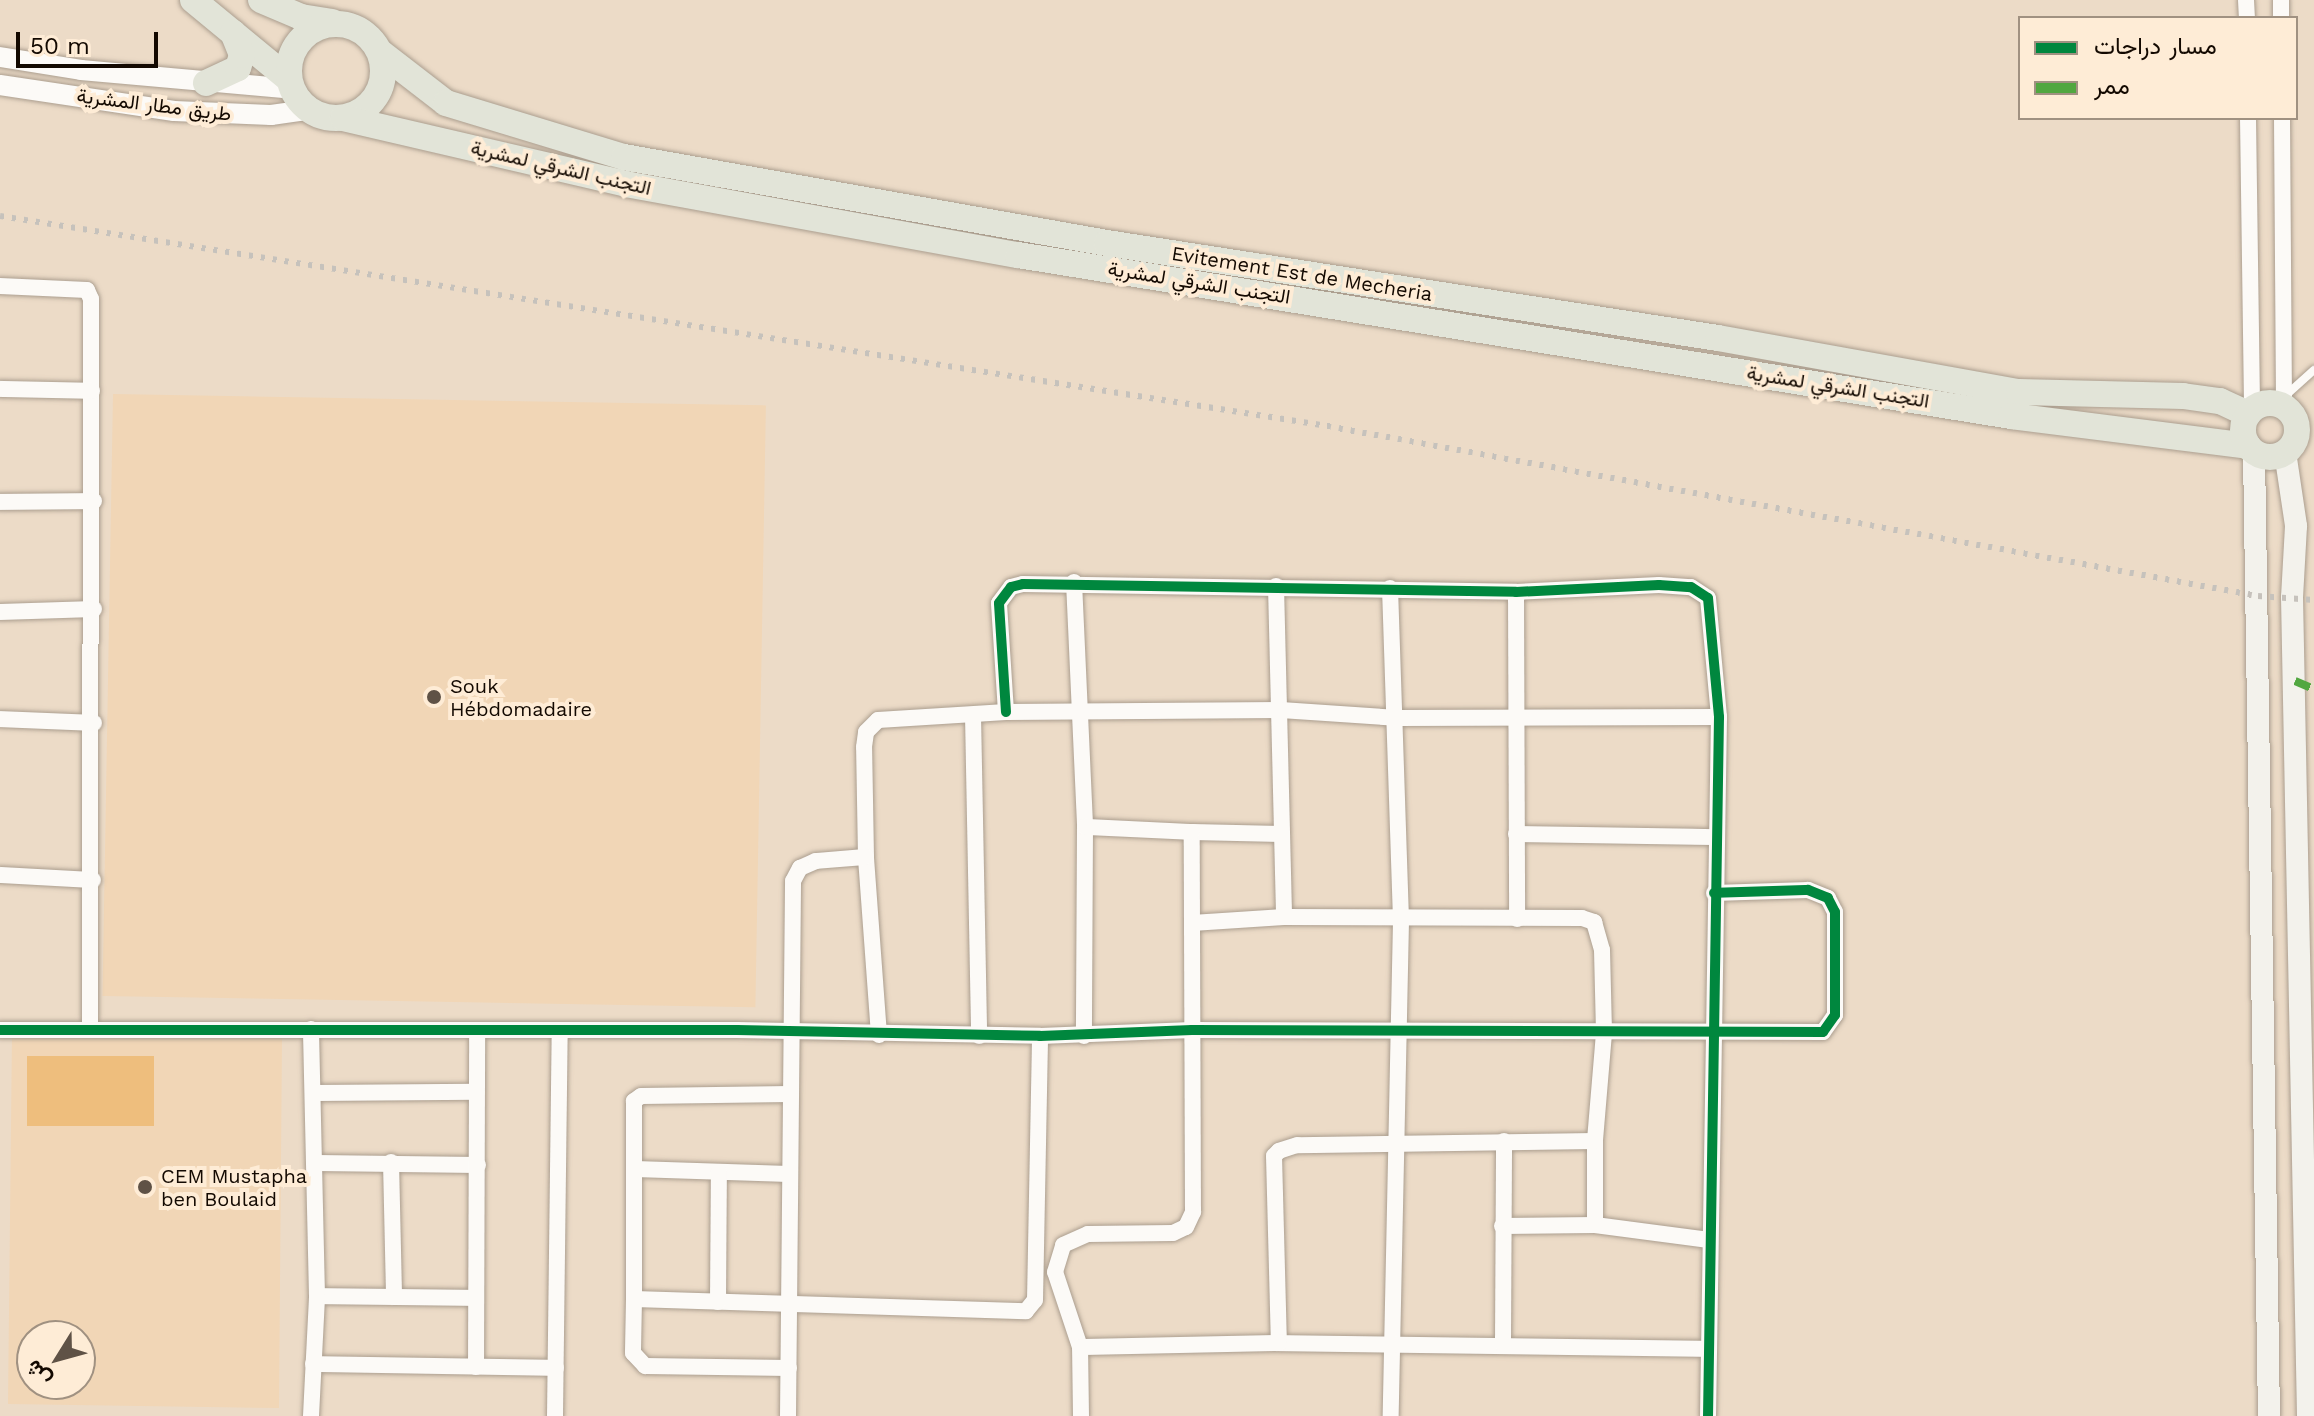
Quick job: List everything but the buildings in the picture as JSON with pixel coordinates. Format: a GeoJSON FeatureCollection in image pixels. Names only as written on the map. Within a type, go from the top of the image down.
{"type":"FeatureCollection","features":[{"type":"Feature","properties":{"kind":"highway"},"geometry":{"type":"LineString","coordinates":[[193,0],[297,93],[343,118],[360,113],[377,94],[384,69],[380,52],[364,33],[341,24],[301,17],[261,0]]}},
{"type":"Feature","properties":{"kind":"highway"},"geometry":{"type":"LineString","coordinates":[[297,93],[289,62],[302,39],[323,25],[341,24]]}},
{"type":"Feature","properties":{"kind":"highway"},"geometry":{"type":"LineString","coordinates":[[206,83],[238,68],[242,55],[233,33]]}},
{"type":"Feature","properties":{"kind":"highway","name":"Evitement Est de Mecheria"},"geometry":{"type":"LineString","coordinates":[[380,52],[446,103],[624,157],[1107,243],[1718,338],[2019,392],[2183,396],[2220,401],[2250,412]]}},
{"type":"Feature","properties":{"kind":"highway","name":"التجنب الشرقي لمشرية"},"geometry":{"type":"LineString","coordinates":[[343,118],[626,184],[780,213],[2011,416],[2251,449]]}},
{"type":"Feature","properties":{"kind":"highway"},"geometry":{"type":"LineString","coordinates":[[2268,403],[2293,408],[2296,449],[2269,457],[2251,449],[2243,430],[2250,412],[2268,403]]}},
{"type":"Feature","properties":{"kind":"main road"},"geometry":{"type":"LineString","coordinates":[[2251,449],[2269,1416]]}},
{"type":"Feature","properties":{"kind":"main road"},"geometry":{"type":"LineString","coordinates":[[2296,449],[2292,597],[2310,1311],[2308,1416]]}},
{"type":"Feature","properties":{"kind":"street","name":"طريق مطار المشرية"},"geometry":{"type":"LineString","coordinates":[[0,57],[297,93]]}},
{"type":"Feature","properties":{"kind":"street","name":"طريق مطار المشرية"},"geometry":{"type":"LineString","coordinates":[[0,85],[174,111],[271,115],[297,93]]}},
{"type":"Feature","properties":{"kind":"street"},"geometry":{"type":"LineString","coordinates":[[2248,120],[2250,412]]}},
{"type":"Feature","properties":{"kind":"street"},"geometry":{"type":"LineString","coordinates":[[2282,120],[2293,408]]}},
{"type":"Feature","properties":{"kind":"street"},"geometry":{"type":"LineString","coordinates":[[0,286],[90,292],[94,501],[90,1028]]}},
{"type":"Feature","properties":{"kind":"street"},"geometry":{"type":"LineString","coordinates":[[0,389],[92,391]]}},
{"type":"Feature","properties":{"kind":"street"},"geometry":{"type":"LineString","coordinates":[[0,502],[94,501]]}},
{"type":"Feature","properties":{"kind":"street"},"geometry":{"type":"LineString","coordinates":[[1074,582],[1085,827],[1084,1036]]}},
{"type":"Feature","properties":{"kind":"street"},"geometry":{"type":"LineString","coordinates":[[1006,712],[1003,594],[1023,584],[1074,582],[1516,592],[1659,585],[1691,587],[1702,593],[1713,615],[1719,717],[1708,1416]]}},
{"type":"Feature","properties":{"kind":"street"},"geometry":{"type":"LineString","coordinates":[[1276,586],[1284,917]]}},
{"type":"Feature","properties":{"kind":"street"},"geometry":{"type":"LineString","coordinates":[[1390,588],[1397,718],[1401,921],[1391,1416]]}},
{"type":"Feature","properties":{"kind":"street"},"geometry":{"type":"LineString","coordinates":[[1516,592],[1517,919]]}},
{"type":"Feature","properties":{"kind":"street"},"geometry":{"type":"LineString","coordinates":[[0,612],[94,609]]}},
{"type":"Feature","properties":{"kind":"street"},"geometry":{"type":"LineString","coordinates":[[879,1035],[866,857],[864,747],[871,725],[890,717],[1006,712],[1281,710],[1397,718],[1515,715],[1719,717]]}},
{"type":"Feature","properties":{"kind":"street"},"geometry":{"type":"LineString","coordinates":[[973,715],[979,1036]]}},
{"type":"Feature","properties":{"kind":"street"},"geometry":{"type":"LineString","coordinates":[[0,719],[94,723]]}},
{"type":"Feature","properties":{"kind":"street"},"geometry":{"type":"LineString","coordinates":[[1085,827],[1281,834]]}},
{"type":"Feature","properties":{"kind":"street"},"geometry":{"type":"LineString","coordinates":[[1081,1416],[1080,1347],[1055,1272],[1063,1245],[1088,1234],[1173,1233],[1191,1219],[1192,832]]}},
{"type":"Feature","properties":{"kind":"street"},"geometry":{"type":"LineString","coordinates":[[1516,834],[1715,837]]}},
{"type":"Feature","properties":{"kind":"street"},"geometry":{"type":"LineString","coordinates":[[788,1416],[795,875],[816,861],[866,857]]}},
{"type":"Feature","properties":{"kind":"street"},"geometry":{"type":"LineString","coordinates":[[0,875],[93,880]]}},
{"type":"Feature","properties":{"kind":"street"},"geometry":{"type":"LineString","coordinates":[[0,1030],[795,1031],[979,1036],[1084,1036],[1192,1030],[1815,1035],[1835,1015],[1835,912],[1828,898],[1808,890],[1714,893]]}},
{"type":"Feature","properties":{"kind":"street"},"geometry":{"type":"LineString","coordinates":[[1192,923],[1284,917],[1594,922],[1600,934],[1604,1033],[1595,1141],[1595,1225]]}},
{"type":"Feature","properties":{"kind":"street"},"geometry":{"type":"LineString","coordinates":[[311,1029],[317,1163],[317,1296],[311,1416]]}},
{"type":"Feature","properties":{"kind":"street"},"geometry":{"type":"LineString","coordinates":[[476,1367],[477,1031]]}},
{"type":"Feature","properties":{"kind":"street"},"geometry":{"type":"LineString","coordinates":[[555,1416],[560,1031]]}},
{"type":"Feature","properties":{"kind":"street"},"geometry":{"type":"LineString","coordinates":[[634,1299],[1017,1313],[1031,1306],[1040,1036]]}},
{"type":"Feature","properties":{"kind":"street"},"geometry":{"type":"LineString","coordinates":[[315,1093],[477,1092]]}},
{"type":"Feature","properties":{"kind":"street"},"geometry":{"type":"LineString","coordinates":[[789,1368],[645,1366],[633,1353],[636,1097],[790,1094]]}},
{"type":"Feature","properties":{"kind":"street"},"geometry":{"type":"LineString","coordinates":[[1503,1344],[1504,1141]]}},
{"type":"Feature","properties":{"kind":"street"},"geometry":{"type":"LineString","coordinates":[[1279,1343],[1274,1156],[1297,1145],[1595,1141]]}},
{"type":"Feature","properties":{"kind":"street"},"geometry":{"type":"LineString","coordinates":[[391,1162],[394,1297]]}},
{"type":"Feature","properties":{"kind":"street"},"geometry":{"type":"LineString","coordinates":[[317,1163],[478,1165]]}},
{"type":"Feature","properties":{"kind":"street"},"geometry":{"type":"LineString","coordinates":[[635,1169],[789,1174]]}},
{"type":"Feature","properties":{"kind":"street"},"geometry":{"type":"LineString","coordinates":[[718,1302],[719,1172]]}},
{"type":"Feature","properties":{"kind":"street"},"geometry":{"type":"LineString","coordinates":[[1502,1226],[1595,1225],[1709,1240]]}},
{"type":"Feature","properties":{"kind":"street"},"geometry":{"type":"LineString","coordinates":[[317,1296],[475,1298]]}},
{"type":"Feature","properties":{"kind":"street"},"geometry":{"type":"LineString","coordinates":[[1080,1347],[1279,1343],[1394,1348],[1503,1344],[1709,1349]]}},
{"type":"Feature","properties":{"kind":"street"},"geometry":{"type":"LineString","coordinates":[[313,1364],[556,1368]]}},
{"type":"Feature","properties":{"kind":"lane"},"geometry":{"type":"LineString","coordinates":[[2293,408],[2314,370]]}},
{"type":"Feature","properties":{"kind":"shaded area","name":"Souk Hébdomadaire"},"geometry":{"type":"Polygon","coordinates":[[[113,394],[766,405],[755,1007],[102,996],[113,394]]]}},
{"type":"Feature","properties":{"kind":"shaded area","name":"CEM Mustapha ben Boulaid"},"geometry":{"type":"Polygon","coordinates":[[[12,1033],[282,1037],[279,1408],[8,1404],[12,1033]]]}},
{"type":"Feature","properties":{"kind":"shaded area"},"geometry":{"type":"Polygon","coordinates":[[[27,1056],[154,1056],[154,1126],[27,1126],[27,1056]]]}},
{"type":"Feature","properties":{"kind":"railway"},"geometry":{"type":"LineString","coordinates":[[0,216],[1327,426],[2258,596],[2314,600]]}},
{"type":"Feature","properties":{"kind":"marked path"},"geometry":{"type":"LineString","coordinates":[[2295,681],[2314,689]]}},
{"type":"Feature","properties":{"kind":"cycle path"},"geometry":{"type":"LineString","coordinates":[[1006,712],[999,603],[1011,587],[1023,584],[1516,592],[1659,585],[1691,587],[1708,598],[1719,717],[1708,1416]]}},
{"type":"Feature","properties":{"kind":"cycle path"},"geometry":{"type":"LineString","coordinates":[[0,1030],[737,1030],[1040,1036],[1192,1030],[1823,1032],[1835,1015],[1835,912],[1828,898],[1808,890],[1714,893]]}},
{"type":"Feature","properties":{"kind":"place","name":"Souk Hébdomadaire"},"geometry":{"type":"Point","coordinates":[434,697]}},
{"type":"Feature","properties":{"kind":"place","name":"CEM Mustapha ben Boulaid"},"geometry":{"type":"Point","coordinates":[145,1187]}}]}
